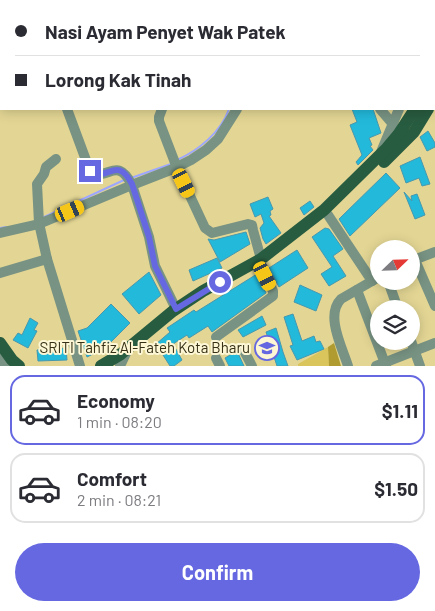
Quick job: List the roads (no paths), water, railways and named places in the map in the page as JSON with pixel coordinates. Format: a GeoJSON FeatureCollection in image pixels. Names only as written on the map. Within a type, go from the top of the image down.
{"type":"FeatureCollection","features":[{"type":"Feature","properties":{"kind":"main road"},"geometry":{"type":"LineString","coordinates":[[260,260],[324,210],[398,136],[414,110]]}},
{"type":"Feature","properties":{"kind":"main road"},"geometry":{"type":"LineString","coordinates":[[101,366],[113,360],[176,309],[203,291],[283,248],[328,215],[402,146],[414,132],[427,110]]}},
{"type":"Feature","properties":{"kind":"main road"},"geometry":{"type":"LineString","coordinates":[[0,342],[12,360],[19,366]]}},
{"type":"Feature","properties":{"kind":"street"},"geometry":{"type":"LineString","coordinates":[[67,110],[90,171],[96,174],[120,170],[125,172],[130,181],[149,237],[155,266],[176,309]]}},
{"type":"Feature","properties":{"kind":"street"},"geometry":{"type":"LineString","coordinates":[[162,110],[159,119],[176,168],[207,231],[212,233],[248,224],[252,225],[260,260],[273,291],[273,296],[216,337]]}},
{"type":"Feature","properties":{"kind":"street"},"geometry":{"type":"LineString","coordinates":[[0,233],[39,220],[130,181],[176,168],[206,150],[218,139],[236,110]]}},
{"type":"Feature","properties":{"kind":"street"},"geometry":{"type":"LineString","coordinates":[[381,110],[392,123]]}},
{"type":"Feature","properties":{"kind":"street"},"geometry":{"type":"LineString","coordinates":[[380,155],[398,110]]}},
{"type":"Feature","properties":{"kind":"street"},"geometry":{"type":"LineString","coordinates":[[56,159],[46,166],[44,174],[37,182],[39,220],[47,259],[80,366]]}},
{"type":"Feature","properties":{"kind":"street"},"geometry":{"type":"LineString","coordinates":[[328,215],[370,272]]}},
{"type":"Feature","properties":{"kind":"street"},"geometry":{"type":"LineString","coordinates":[[420,257],[435,252]]}},
{"type":"Feature","properties":{"kind":"street"},"geometry":{"type":"LineString","coordinates":[[0,273],[47,259]]}},
{"type":"Feature","properties":{"kind":"street"},"geometry":{"type":"LineString","coordinates":[[420,275],[435,306]]}},
{"type":"Feature","properties":{"kind":"street"},"geometry":{"type":"LineString","coordinates":[[348,366],[335,324],[334,310],[336,304],[341,299],[370,282]]}},
{"type":"Feature","properties":{"kind":"street"},"geometry":{"type":"LineString","coordinates":[[357,290],[382,365],[435,343]]}},
{"type":"Feature","properties":{"kind":"street"},"geometry":{"type":"LineString","coordinates":[[120,366],[128,348]]}},
{"type":"Feature","properties":{"kind":"street"},"geometry":{"type":"LineString","coordinates":[[243,349],[252,366]]}},
{"type":"Feature","properties":{"kind":"street"},"geometry":{"type":"LineString","coordinates":[[0,350],[5,366]]}},
{"type":"Feature","properties":{"kind":"street"},"geometry":{"type":"LineString","coordinates":[[414,352],[420,366]]}},
{"type":"Feature","properties":{"kind":"waterway"},"geometry":{"type":"LineString","coordinates":[[177,160],[201,146],[215,133],[228,110]]}},
{"type":"Feature","properties":{"kind":"waterway"},"geometry":{"type":"LineString","coordinates":[[131,178],[171,164]]}},
{"type":"Feature","properties":{"kind":"waterway"},"geometry":{"type":"LineString","coordinates":[[42,218],[124,180]]}},
{"type":"Feature","properties":{"kind":"waterway"},"geometry":{"type":"LineString","coordinates":[[0,228],[6,227]]}},
{"type":"Feature","properties":{"kind":"place","name":"SRITI Tahfiz Al-Fateh Kota Bharu"},"geometry":{"type":"Point","coordinates":[267,348]}}]}
